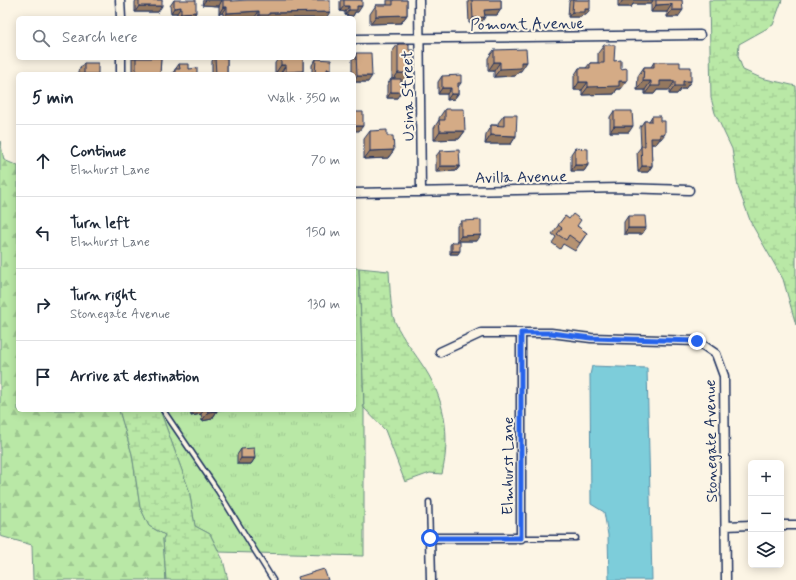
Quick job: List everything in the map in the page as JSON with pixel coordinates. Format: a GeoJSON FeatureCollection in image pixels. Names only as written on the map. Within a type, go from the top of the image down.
{"type":"FeatureCollection","features":[{"type":"Feature","properties":{"kind":"street"},"geometry":{"type":"LineString","coordinates":[[120,0],[121,16]]}},
{"type":"Feature","properties":{"kind":"street","name":"Usina Street"},"geometry":{"type":"LineString","coordinates":[[419,0],[421,192]]}},
{"type":"Feature","properties":{"kind":"street","name":"Pomont Avenue"},"geometry":{"type":"LineString","coordinates":[[356,39],[700,35]]}},
{"type":"Feature","properties":{"kind":"street"},"geometry":{"type":"LineString","coordinates":[[121,60],[121,72]]}},
{"type":"Feature","properties":{"kind":"street","name":"Avilla Avenue"},"geometry":{"type":"LineString","coordinates":[[356,193],[621,188],[689,190]]}},
{"type":"Feature","properties":{"kind":"street","name":"Stonegate Avenue"},"geometry":{"type":"LineString","coordinates":[[440,352],[481,333],[551,333],[591,338],[697,341],[716,354],[724,376],[726,580]]}},
{"type":"Feature","properties":{"kind":"street","name":"Elmhurst Lane"},"geometry":{"type":"LineString","coordinates":[[430,538],[521,538],[521,333]]}},
{"type":"Feature","properties":{"kind":"street"},"geometry":{"type":"LineString","coordinates":[[726,526],[748,525]]}},
{"type":"Feature","properties":{"kind":"street"},"geometry":{"type":"LineString","coordinates":[[784,525],[796,525]]}},
{"type":"Feature","properties":{"kind":"street"},"geometry":{"type":"LineString","coordinates":[[430,538],[431,580]]}},
{"type":"Feature","properties":{"kind":"lane"},"geometry":{"type":"LineString","coordinates":[[164,412],[218,491],[273,580]]}},
{"type":"Feature","properties":{"kind":"lane"},"geometry":{"type":"LineString","coordinates":[[429,502],[430,538]]}},
{"type":"Feature","properties":{"kind":"lane"},"geometry":{"type":"LineString","coordinates":[[521,538],[576,538]]}},
{"type":"Feature","properties":{"kind":"green space"},"geometry":{"type":"Polygon","coordinates":[[[709,0],[782,0],[773,25],[739,44],[738,56],[743,70],[761,78],[796,86],[796,325],[783,279],[751,223],[738,187],[732,149],[715,113],[711,98],[709,0]]]}},
{"type":"Feature","properties":{"kind":"green space"},"geometry":{"type":"Polygon","coordinates":[[[0,141],[4,160],[16,165],[16,412],[120,412],[132,454],[140,507],[149,526],[165,535],[163,539],[166,580],[33,580],[32,545],[0,536],[0,141]]]}},
{"type":"Feature","properties":{"kind":"green space"},"geometry":{"type":"Polygon","coordinates":[[[356,268],[359,268],[364,408],[364,556],[219,552],[210,534],[195,526],[189,490],[161,412],[356,412],[356,268]]]}},
{"type":"Feature","properties":{"kind":"green space"},"geometry":{"type":"Polygon","coordinates":[[[359,268],[389,271],[391,305],[395,322],[429,376],[441,403],[446,431],[445,459],[442,474],[430,473],[405,482],[385,430],[364,408],[359,268]]]}},
{"type":"Feature","properties":{"kind":"green space"},"geometry":{"type":"Polygon","coordinates":[[[120,412],[161,412],[189,490],[195,526],[210,534],[223,560],[228,580],[166,580],[163,539],[165,535],[149,526],[140,507],[132,454],[120,412]]]}},
{"type":"Feature","properties":{"kind":"water"},"geometry":{"type":"Polygon","coordinates":[[[592,366],[647,368],[652,580],[609,580],[608,535],[604,512],[591,504],[590,375],[592,366]]]}},
{"type":"Feature","properties":{"kind":"building"},"geometry":{"type":"Polygon","coordinates":[[[139,0],[162,0],[162,6],[139,6],[139,0]]]}},
{"type":"Feature","properties":{"kind":"building"},"geometry":{"type":"Polygon","coordinates":[[[174,0],[196,0],[196,12],[181,13],[181,7],[174,8],[174,0]]]}},
{"type":"Feature","properties":{"kind":"building"},"geometry":{"type":"Polygon","coordinates":[[[223,0],[330,0],[330,12],[269,13],[269,15],[259,15],[259,11],[227,13],[227,7],[223,7],[223,0]]]}},
{"type":"Feature","properties":{"kind":"building"},"geometry":{"type":"Polygon","coordinates":[[[344,0],[362,0],[362,6],[357,6],[357,10],[349,10],[349,6],[344,6],[344,0]]]}},
{"type":"Feature","properties":{"kind":"building"},"geometry":{"type":"Polygon","coordinates":[[[393,0],[407,0],[407,15],[376,16],[376,5],[393,5],[393,0]]]}},
{"type":"Feature","properties":{"kind":"building"},"geometry":{"type":"Polygon","coordinates":[[[472,0],[501,0],[501,9],[484,10],[485,17],[473,18],[472,0]]]}},
{"type":"Feature","properties":{"kind":"building"},"geometry":{"type":"Polygon","coordinates":[[[573,0],[590,0],[590,9],[585,9],[585,12],[572,12],[573,0]]]}},
{"type":"Feature","properties":{"kind":"building"},"geometry":{"type":"Polygon","coordinates":[[[656,0],[682,0],[683,10],[672,10],[672,4],[656,5],[656,0]]]}},
{"type":"Feature","properties":{"kind":"building"},"geometry":{"type":"Polygon","coordinates":[[[398,44],[409,44],[409,50],[413,50],[413,59],[410,59],[409,73],[398,73],[398,44]]]}},
{"type":"Feature","properties":{"kind":"building"},"geometry":{"type":"Polygon","coordinates":[[[604,45],[615,45],[614,61],[621,60],[621,69],[627,68],[627,81],[619,81],[619,86],[588,87],[588,82],[579,82],[579,68],[590,68],[590,63],[604,63],[604,45]]]}},
{"type":"Feature","properties":{"kind":"building"},"geometry":{"type":"Polygon","coordinates":[[[526,49],[527,62],[521,62],[521,68],[500,69],[500,62],[494,62],[494,50],[526,49]]]}},
{"type":"Feature","properties":{"kind":"building"},"geometry":{"type":"Polygon","coordinates":[[[356,53],[371,53],[372,76],[357,76],[356,53]]]}},
{"type":"Feature","properties":{"kind":"building"},"geometry":{"type":"Polygon","coordinates":[[[136,60],[161,60],[160,72],[136,72],[136,60]]]}},
{"type":"Feature","properties":{"kind":"building"},"geometry":{"type":"Polygon","coordinates":[[[215,60],[227,60],[227,72],[216,72],[215,60]]]}},
{"type":"Feature","properties":{"kind":"building"},"geometry":{"type":"Polygon","coordinates":[[[281,60],[303,60],[303,71],[286,72],[286,65],[281,65],[281,60]]]}},
{"type":"Feature","properties":{"kind":"building"},"geometry":{"type":"Polygon","coordinates":[[[316,60],[331,60],[331,69],[327,69],[327,72],[315,72],[316,60]]]}},
{"type":"Feature","properties":{"kind":"building"},"geometry":{"type":"Polygon","coordinates":[[[654,62],[680,62],[680,67],[691,67],[691,81],[683,81],[683,86],[675,86],[675,81],[660,81],[660,86],[651,86],[651,81],[643,81],[644,67],[654,67],[654,62]]]}},
{"type":"Feature","properties":{"kind":"building"},"geometry":{"type":"Polygon","coordinates":[[[84,63],[98,63],[98,72],[84,72],[84,63]]]}},
{"type":"Feature","properties":{"kind":"building"},"geometry":{"type":"Polygon","coordinates":[[[179,64],[189,64],[189,69],[197,68],[197,72],[175,72],[175,69],[180,69],[179,64]]]}},
{"type":"Feature","properties":{"kind":"building"},"geometry":{"type":"Polygon","coordinates":[[[461,75],[461,83],[458,83],[458,94],[451,94],[451,88],[442,88],[442,76],[461,75]]]}},
{"type":"Feature","properties":{"kind":"building"},"geometry":{"type":"Polygon","coordinates":[[[391,79],[401,79],[401,92],[391,92],[391,79]]]}},
{"type":"Feature","properties":{"kind":"building"},"geometry":{"type":"Polygon","coordinates":[[[445,109],[464,109],[465,131],[440,131],[439,120],[445,120],[445,109]]]}},
{"type":"Feature","properties":{"kind":"building"},"geometry":{"type":"Polygon","coordinates":[[[614,111],[632,111],[633,126],[614,126],[614,111]]]}},
{"type":"Feature","properties":{"kind":"building"},"geometry":{"type":"Polygon","coordinates":[[[356,112],[363,112],[363,126],[356,126],[356,112]]]}},
{"type":"Feature","properties":{"kind":"building"},"geometry":{"type":"Polygon","coordinates":[[[504,115],[517,115],[516,136],[491,135],[491,125],[504,126],[504,115]]]}},
{"type":"Feature","properties":{"kind":"building"},"geometry":{"type":"Polygon","coordinates":[[[652,116],[660,116],[660,121],[665,121],[665,134],[660,134],[660,138],[651,138],[652,166],[642,166],[641,146],[645,146],[644,121],[652,121],[652,116]]]}},
{"type":"Feature","properties":{"kind":"building"},"geometry":{"type":"Polygon","coordinates":[[[387,130],[387,136],[393,136],[394,150],[370,151],[370,131],[387,130]]]}},
{"type":"Feature","properties":{"kind":"building"},"geometry":{"type":"Polygon","coordinates":[[[575,148],[588,149],[588,165],[575,165],[575,148]]]}},
{"type":"Feature","properties":{"kind":"building"},"geometry":{"type":"Polygon","coordinates":[[[459,150],[460,166],[440,166],[440,151],[459,150]]]}},
{"type":"Feature","properties":{"kind":"building"},"geometry":{"type":"Polygon","coordinates":[[[573,214],[581,220],[577,226],[587,233],[580,243],[569,235],[566,240],[557,234],[562,228],[558,225],[565,216],[569,219],[573,214]]]}},
{"type":"Feature","properties":{"kind":"building"},"geometry":{"type":"Polygon","coordinates":[[[628,216],[645,216],[646,228],[628,228],[628,216]]]}},
{"type":"Feature","properties":{"kind":"building"},"geometry":{"type":"Polygon","coordinates":[[[481,220],[481,235],[461,236],[461,221],[481,220]]]}},
{"type":"Feature","properties":{"kind":"building"},"geometry":{"type":"Polygon","coordinates":[[[452,242],[460,242],[460,251],[452,251],[452,242]]]}},
{"type":"Feature","properties":{"kind":"building"},"geometry":{"type":"Polygon","coordinates":[[[254,448],[255,458],[241,458],[241,449],[254,448]]]}},
{"type":"Feature","properties":{"kind":"building"},"geometry":{"type":"Polygon","coordinates":[[[324,569],[328,580],[299,580],[298,577],[324,569]]]}},
{"type":"Feature","properties":{"kind":"route"},"geometry":{"type":"LineString","coordinates":[[430,538],[521,538],[521,333],[551,333],[591,338],[697,341]]}}]}
